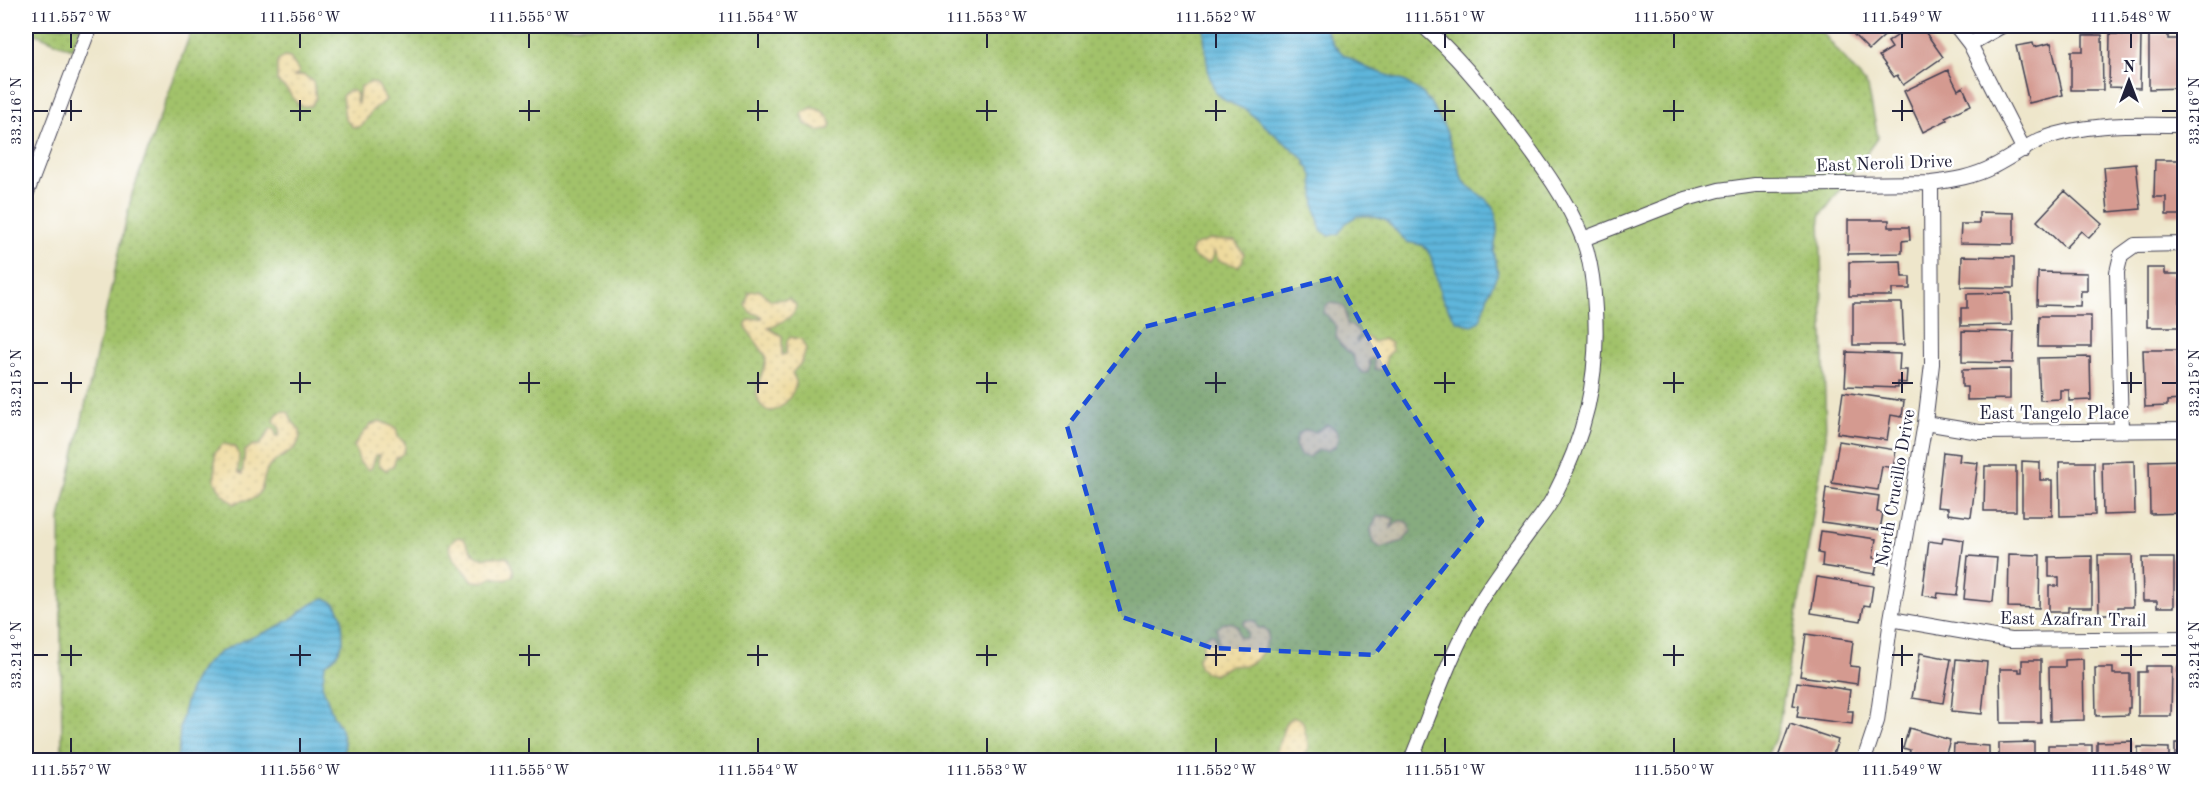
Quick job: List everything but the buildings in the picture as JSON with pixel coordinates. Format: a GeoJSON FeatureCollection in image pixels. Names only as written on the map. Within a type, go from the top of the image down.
{"type":"FeatureCollection","features":[{"type":"Feature","properties":{"kind":"street"},"geometry":{"type":"LineString","coordinates":[[26,195],[90,26]]}},
{"type":"Feature","properties":{"kind":"street"},"geometry":{"type":"LineString","coordinates":[[1411,760],[1477,607],[1552,501],[1576,449],[1589,408],[1595,369],[1596,330],[1594,285],[1583,239],[1547,172],[1496,103],[1441,41],[1423,26]]}},
{"type":"Feature","properties":{"kind":"street"},"geometry":{"type":"LineString","coordinates":[[1956,26],[1970,44],[2024,150]]}},
{"type":"Feature","properties":{"kind":"street"},"geometry":{"type":"LineString","coordinates":[[1970,44],[2002,26]]}},
{"type":"Feature","properties":{"kind":"street","name":"East Neroli Drive"},"geometry":{"type":"LineString","coordinates":[[1583,239],[1686,199],[1719,190],[1755,185],[1931,183],[1960,179],[1991,168],[2040,140],[2066,132],[2105,125],[2184,125]]}},
{"type":"Feature","properties":{"kind":"street","name":"North Crucillo Drive"},"geometry":{"type":"LineString","coordinates":[[1864,760],[1877,722],[1891,619],[1925,423],[1932,364],[1931,183]]}},
{"type":"Feature","properties":{"kind":"street"},"geometry":{"type":"LineString","coordinates":[[2121,431],[2117,272],[2121,255],[2136,245],[2184,244]]}},
{"type":"Feature","properties":{"kind":"street","name":"East Tangelo Place"},"geometry":{"type":"LineString","coordinates":[[1925,423],[1979,432],[2184,430]]}},
{"type":"Feature","properties":{"kind":"street","name":"East Azafran Trail"},"geometry":{"type":"LineString","coordinates":[[1891,619],[2011,640],[2184,638]]}},
{"type":"Feature","properties":{"kind":"highlighted area"},"geometry":{"type":"Polygon","coordinates":[[[1336,277],[1393,383],[1482,521],[1374,655],[1212,648],[1122,617],[1067,426],[1144,327],[1336,277]]]}},
{"type":"Feature","properties":{"kind":"green space"},"geometry":{"type":"Polygon","coordinates":[[[26,26],[81,26],[72,49],[26,30],[26,26]]]}},
{"type":"Feature","properties":{"kind":"green space"},"geometry":{"type":"Polygon","coordinates":[[[193,26],[1817,26],[1868,87],[1878,137],[1820,217],[1826,437],[1778,732],[1765,760],[62,760],[60,519],[132,194],[193,26]]]}},
{"type":"Feature","properties":{"kind":"sand"},"geometry":{"type":"Polygon","coordinates":[[[284,57],[290,58],[299,71],[293,77],[303,75],[313,81],[316,98],[311,106],[299,105],[277,81],[277,62],[284,57]]]}},
{"type":"Feature","properties":{"kind":"sand"},"geometry":{"type":"Polygon","coordinates":[[[372,82],[378,85],[386,100],[371,112],[361,126],[353,127],[345,119],[342,96],[348,91],[354,91],[358,104],[360,87],[372,82]]]}},
{"type":"Feature","properties":{"kind":"sand"},"geometry":{"type":"Polygon","coordinates":[[[811,108],[826,114],[831,123],[829,129],[818,131],[805,124],[802,113],[811,108]]]}},
{"type":"Feature","properties":{"kind":"sand"},"geometry":{"type":"Polygon","coordinates":[[[1210,240],[1235,241],[1244,254],[1242,262],[1238,266],[1219,261],[1213,250],[1213,258],[1209,263],[1195,258],[1191,252],[1193,246],[1210,240]]]}},
{"type":"Feature","properties":{"kind":"sand"},"geometry":{"type":"Polygon","coordinates":[[[759,290],[771,300],[789,299],[796,305],[790,316],[768,328],[782,336],[782,355],[786,354],[787,340],[790,337],[801,339],[806,349],[802,362],[792,373],[796,381],[790,397],[780,407],[770,411],[765,409],[757,397],[766,356],[746,328],[746,323],[750,319],[762,318],[750,312],[745,305],[749,292],[759,290]]]}},
{"type":"Feature","properties":{"kind":"sand"},"geometry":{"type":"Polygon","coordinates":[[[1329,303],[1339,304],[1345,308],[1347,324],[1354,327],[1360,334],[1356,340],[1357,343],[1361,338],[1366,337],[1374,342],[1383,339],[1391,343],[1392,351],[1386,357],[1385,368],[1375,369],[1372,358],[1369,360],[1368,372],[1363,373],[1357,367],[1353,356],[1340,344],[1336,336],[1337,327],[1324,312],[1329,303]]]}},
{"type":"Feature","properties":{"kind":"sand"},"geometry":{"type":"Polygon","coordinates":[[[284,411],[289,413],[292,421],[300,430],[298,444],[269,467],[261,490],[256,497],[234,504],[222,493],[215,482],[215,452],[223,444],[234,446],[239,454],[238,472],[242,474],[245,451],[253,445],[260,445],[271,428],[275,429],[276,436],[279,436],[280,429],[274,421],[277,414],[284,411]]]}},
{"type":"Feature","properties":{"kind":"sand"},"geometry":{"type":"Polygon","coordinates":[[[380,421],[396,428],[398,437],[405,443],[405,449],[396,458],[393,466],[386,470],[379,465],[380,455],[376,455],[369,470],[360,463],[354,445],[370,425],[380,421]]]}},
{"type":"Feature","properties":{"kind":"sand"},"geometry":{"type":"Polygon","coordinates":[[[1327,425],[1332,426],[1337,433],[1336,445],[1327,450],[1318,450],[1308,457],[1300,455],[1295,445],[1298,434],[1306,430],[1316,432],[1327,425]]]}},
{"type":"Feature","properties":{"kind":"sand"},"geometry":{"type":"Polygon","coordinates":[[[1386,516],[1394,519],[1391,528],[1399,521],[1404,521],[1409,524],[1411,531],[1403,541],[1381,548],[1373,542],[1371,529],[1377,517],[1386,516]]]}},
{"type":"Feature","properties":{"kind":"sand"},"geometry":{"type":"Polygon","coordinates":[[[458,537],[464,539],[474,554],[479,557],[508,558],[513,575],[506,580],[493,577],[484,582],[473,581],[453,557],[449,547],[451,542],[458,537]]]}},
{"type":"Feature","properties":{"kind":"sand"},"geometry":{"type":"Polygon","coordinates":[[[1246,620],[1254,621],[1258,628],[1264,628],[1268,632],[1263,651],[1257,659],[1247,665],[1229,666],[1214,675],[1205,672],[1199,666],[1198,658],[1202,651],[1204,638],[1214,634],[1219,647],[1217,629],[1229,622],[1237,626],[1239,637],[1246,638],[1248,633],[1243,624],[1246,620]]]}},
{"type":"Feature","properties":{"kind":"sand"},"geometry":{"type":"Polygon","coordinates":[[[1294,717],[1303,722],[1308,744],[1307,752],[1298,759],[1272,760],[1285,724],[1294,717]]]}},
{"type":"Feature","properties":{"kind":"water"},"geometry":{"type":"Polygon","coordinates":[[[1204,26],[1323,26],[1334,45],[1343,54],[1365,67],[1406,82],[1422,93],[1430,102],[1446,130],[1462,178],[1494,208],[1498,226],[1494,251],[1498,273],[1480,321],[1472,325],[1456,321],[1442,299],[1427,249],[1407,242],[1385,220],[1371,216],[1357,216],[1345,224],[1339,233],[1330,236],[1321,230],[1315,207],[1313,177],[1303,158],[1246,110],[1226,101],[1215,92],[1209,75],[1204,26]]]}},
{"type":"Feature","properties":{"kind":"water"},"geometry":{"type":"Polygon","coordinates":[[[325,598],[336,604],[342,617],[343,642],[336,656],[325,665],[322,685],[341,729],[345,747],[339,760],[176,760],[186,701],[197,676],[205,665],[224,650],[283,624],[313,603],[325,598]]]}}]}
